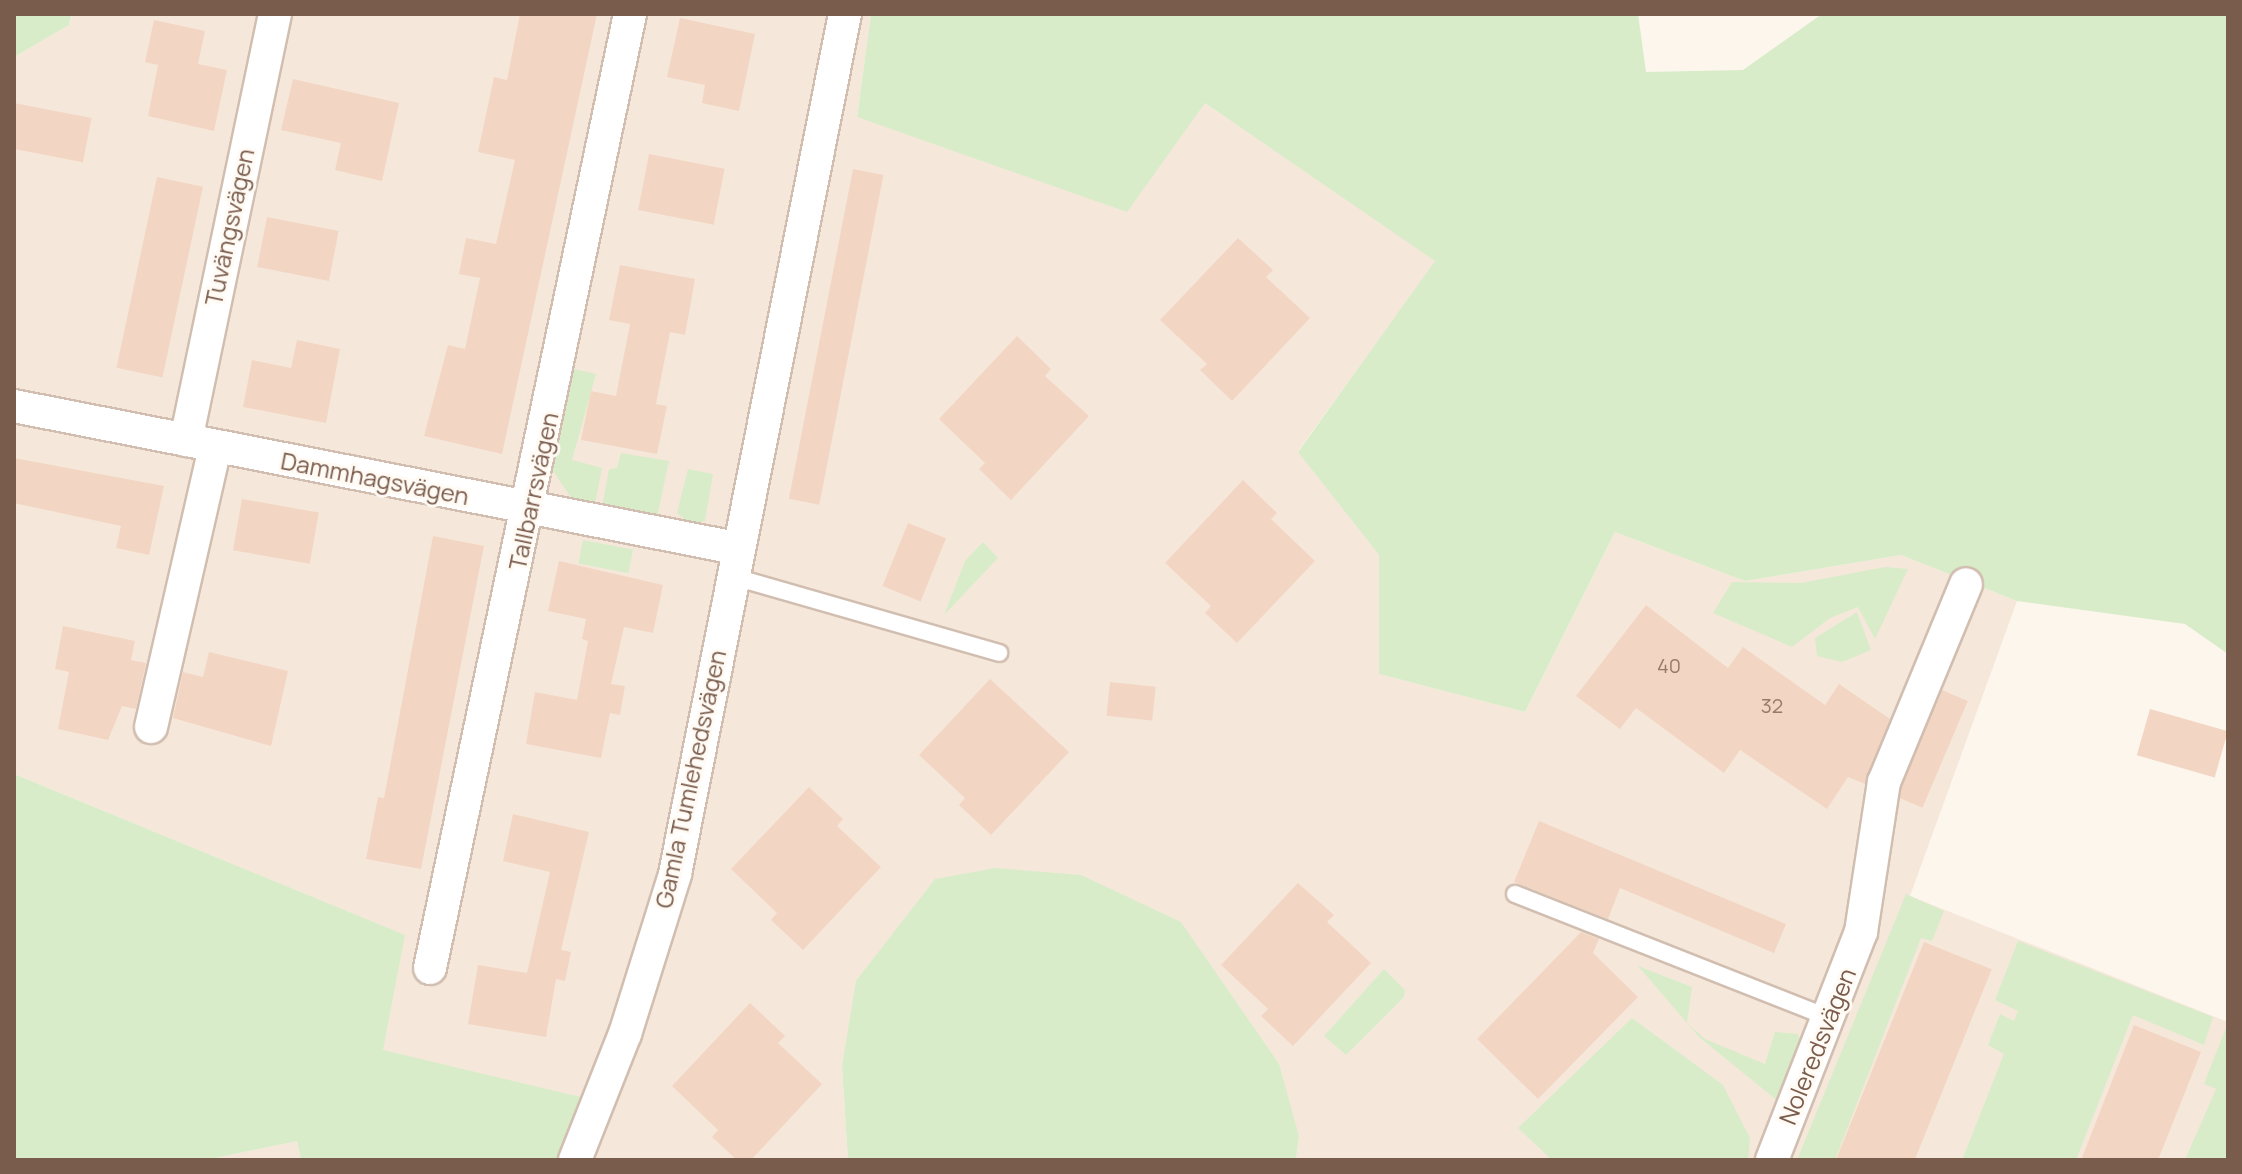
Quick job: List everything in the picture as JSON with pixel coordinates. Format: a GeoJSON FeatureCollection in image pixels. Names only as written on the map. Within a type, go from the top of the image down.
{"type":"FeatureCollection","features":[{"type":"Feature","properties":{"kind":"street","name":"Tuvängsvägen"},"geometry":{"type":"LineString","coordinates":[[151,727],[275,14]]}},
{"type":"Feature","properties":{"kind":"street","name":"Tallbarrsvägen"},"geometry":{"type":"LineString","coordinates":[[430,968],[530,509],[630,14]]}},
{"type":"Feature","properties":{"kind":"street","name":"Gamla Tumlehedsvägen"},"geometry":{"type":"LineString","coordinates":[[575,1160],[625,1034],[675,874],[734,562],[845,14]]}},
{"type":"Feature","properties":{"kind":"street","name":"Dammhagsvägen"},"geometry":{"type":"LineString","coordinates":[[14,406],[530,509],[734,562]]}},
{"type":"Feature","properties":{"kind":"street","name":"Noleredsvägen"},"geometry":{"type":"LineString","coordinates":[[1772,1160],[1861,932],[1884,782],[1966,584]]}},
{"type":"Feature","properties":{"kind":"lane"},"geometry":{"type":"LineString","coordinates":[[734,562],[999,653]]}},
{"type":"Feature","properties":{"kind":"lane"},"geometry":{"type":"LineString","coordinates":[[1515,894],[1828,1017]]}},
{"type":"Feature","properties":{"kind":"shaded area"},"geometry":{"type":"Polygon","coordinates":[[[73,14],[871,14],[857,117],[1205,103],[1436,261],[1298,451],[1379,555],[1379,674],[1525,712],[1615,532],[1745,581],[1901,555],[2017,601],[1910,896],[2228,1022],[2228,1160],[1296,1160],[1299,1136],[1181,922],[842,1066],[848,1160],[556,1160],[584,1098],[382,1051],[404,935],[14,774],[14,57],[69,25],[73,14]]]}},
{"type":"Feature","properties":{"kind":"shaded area"},"geometry":{"type":"Polygon","coordinates":[[[297,1141],[301,1160],[206,1160],[297,1141]]]}},
{"type":"Feature","properties":{"kind":"green space"},"geometry":{"type":"Polygon","coordinates":[[[14,14],[72,14],[69,25],[14,57],[14,14]]]}},
{"type":"Feature","properties":{"kind":"green space"},"geometry":{"type":"Polygon","coordinates":[[[871,14],[1638,14],[1646,72],[1743,70],[1822,14],[2228,14],[2228,654],[2185,624],[2017,601],[1901,555],[1745,581],[1615,532],[1525,712],[1379,674],[1379,555],[1298,452],[1435,261],[1205,103],[1127,212],[857,117],[871,14]]]}},
{"type":"Feature","properties":{"kind":"green space"},"geometry":{"type":"Polygon","coordinates":[[[574,369],[596,374],[572,460],[602,468],[595,504],[572,499],[553,471],[574,369]]]}},
{"type":"Feature","properties":{"kind":"green space"},"geometry":{"type":"Polygon","coordinates":[[[621,453],[669,461],[657,517],[602,507],[609,469],[617,468],[621,453]]]}},
{"type":"Feature","properties":{"kind":"green space"},"geometry":{"type":"Polygon","coordinates":[[[688,469],[713,474],[705,521],[690,524],[677,513],[688,469]]]}},
{"type":"Feature","properties":{"kind":"green space"},"geometry":{"type":"Polygon","coordinates":[[[583,540],[633,550],[628,573],[578,564],[583,540]]]}},
{"type":"Feature","properties":{"kind":"green space"},"geometry":{"type":"Polygon","coordinates":[[[983,542],[998,558],[944,615],[965,561],[983,542]]]}},
{"type":"Feature","properties":{"kind":"green space"},"geometry":{"type":"Polygon","coordinates":[[[1885,567],[1908,569],[1875,639],[1858,607],[1830,618],[1792,647],[1713,613],[1732,582],[1801,583],[1885,567]]]}},
{"type":"Feature","properties":{"kind":"green space"},"geometry":{"type":"Polygon","coordinates":[[[1857,612],[1871,650],[1842,662],[1817,656],[1815,638],[1857,612]]]}},
{"type":"Feature","properties":{"kind":"green space"},"geometry":{"type":"Polygon","coordinates":[[[14,774],[405,935],[383,1050],[585,1098],[556,1160],[301,1160],[297,1141],[206,1160],[14,1160],[14,774]]]}},
{"type":"Feature","properties":{"kind":"green space"},"geometry":{"type":"Polygon","coordinates":[[[995,868],[1081,875],[1181,922],[1279,1064],[1299,1136],[1296,1160],[848,1160],[842,1066],[856,981],[935,879],[995,868]]]}},
{"type":"Feature","properties":{"kind":"green space"},"geometry":{"type":"Polygon","coordinates":[[[1906,894],[1944,911],[1932,941],[1921,938],[1835,1160],[1797,1160],[1906,894]]]}},
{"type":"Feature","properties":{"kind":"green space"},"geometry":{"type":"Polygon","coordinates":[[[2018,941],[2213,1017],[2204,1045],[2133,1015],[2076,1160],[1962,1160],[2004,1054],[1988,1045],[2000,1014],[2014,1021],[2018,1011],[1995,1000],[2018,941]]]}},
{"type":"Feature","properties":{"kind":"green space"},"geometry":{"type":"Polygon","coordinates":[[[1638,966],[1692,987],[1687,1023],[1705,1039],[1765,1064],[1775,1032],[1798,1034],[1801,1046],[1779,1102],[1699,1037],[1638,966]]]}},
{"type":"Feature","properties":{"kind":"green space"},"geometry":{"type":"Polygon","coordinates":[[[1384,969],[1405,990],[1404,997],[1346,1055],[1324,1036],[1384,969]]]}},
{"type":"Feature","properties":{"kind":"green space"},"geometry":{"type":"Polygon","coordinates":[[[1632,1018],[1723,1085],[1750,1138],[1748,1160],[1552,1160],[1518,1128],[1632,1018]]]}},
{"type":"Feature","properties":{"kind":"green space"},"geometry":{"type":"Polygon","coordinates":[[[2227,1025],[2228,1160],[2185,1160],[2216,1089],[2204,1084],[2227,1025]]]}},
{"type":"Feature","properties":{"kind":"building"},"geometry":{"type":"Polygon","coordinates":[[[520,14],[597,14],[502,454],[424,436],[448,345],[465,349],[480,278],[459,274],[466,238],[496,244],[515,160],[478,152],[494,77],[507,80],[520,14]]]}},
{"type":"Feature","properties":{"kind":"building"},"geometry":{"type":"Polygon","coordinates":[[[680,18],[755,34],[739,111],[702,103],[705,85],[667,77],[680,18]]]}},
{"type":"Feature","properties":{"kind":"building"},"geometry":{"type":"Polygon","coordinates":[[[154,20],[205,31],[198,64],[227,70],[214,131],[148,116],[158,65],[145,62],[154,20]]]}},
{"type":"Feature","properties":{"kind":"building"},"geometry":{"type":"Polygon","coordinates":[[[293,79],[399,103],[382,181],[335,170],[341,143],[281,130],[293,79]]]}},
{"type":"Feature","properties":{"kind":"building"},"geometry":{"type":"Polygon","coordinates":[[[14,103],[92,118],[83,162],[14,149],[14,103]]]}},
{"type":"Feature","properties":{"kind":"building"},"geometry":{"type":"Polygon","coordinates":[[[649,154],[725,169],[714,225],[638,210],[649,154]]]}},
{"type":"Feature","properties":{"kind":"building"},"geometry":{"type":"Polygon","coordinates":[[[853,169],[883,175],[819,505],[789,499],[853,169]]]}},
{"type":"Feature","properties":{"kind":"building"},"geometry":{"type":"Polygon","coordinates":[[[157,177],[203,187],[162,378],[116,368],[157,177]]]}},
{"type":"Feature","properties":{"kind":"building"},"geometry":{"type":"Polygon","coordinates":[[[267,217],[339,231],[329,281],[257,267],[267,217]]]}},
{"type":"Feature","properties":{"kind":"building"},"geometry":{"type":"Polygon","coordinates":[[[1238,238],[1273,270],[1266,277],[1310,318],[1232,401],[1200,370],[1207,364],[1160,320],[1238,238]]]}},
{"type":"Feature","properties":{"kind":"building"},"geometry":{"type":"Polygon","coordinates":[[[620,265],[695,279],[685,335],[670,332],[656,404],[667,406],[657,454],[581,440],[591,391],[616,396],[630,324],[609,320],[620,265]]]}},
{"type":"Feature","properties":{"kind":"building"},"geometry":{"type":"Polygon","coordinates":[[[1017,336],[1051,369],[1045,376],[1089,416],[1011,500],[979,469],[985,463],[939,419],[1017,336]]]}},
{"type":"Feature","properties":{"kind":"building"},"geometry":{"type":"Polygon","coordinates":[[[297,340],[340,349],[326,423],[243,407],[252,360],[291,368],[297,340]]]}},
{"type":"Feature","properties":{"kind":"building"},"geometry":{"type":"Polygon","coordinates":[[[14,458],[164,486],[149,555],[116,548],[121,526],[14,503],[14,458]]]}},
{"type":"Feature","properties":{"kind":"building"},"geometry":{"type":"Polygon","coordinates":[[[1243,480],[1277,513],[1271,519],[1315,561],[1237,643],[1205,613],[1211,606],[1165,563],[1243,480]]]}},
{"type":"Feature","properties":{"kind":"building"},"geometry":{"type":"Polygon","coordinates":[[[242,499],[319,513],[310,564],[233,550],[242,499]]]}},
{"type":"Feature","properties":{"kind":"building"},"geometry":{"type":"Polygon","coordinates":[[[908,523],[946,538],[921,601],[883,586],[908,523]]]}},
{"type":"Feature","properties":{"kind":"building"},"geometry":{"type":"Polygon","coordinates":[[[433,536],[484,546],[421,869],[366,859],[378,797],[384,798],[433,536]]]}},
{"type":"Feature","properties":{"kind":"building"},"geometry":{"type":"Polygon","coordinates":[[[559,561],[663,585],[653,633],[624,627],[611,684],[625,686],[620,715],[610,713],[601,758],[526,744],[535,692],[577,700],[588,641],[582,639],[586,619],[548,611],[559,561]]]}},
{"type":"Feature","properties":{"kind":"building"},"geometry":{"type":"Polygon","coordinates":[[[1646,605],[1728,668],[1743,647],[1825,705],[1839,684],[1890,719],[1865,784],[1848,777],[1827,809],[1740,750],[1724,773],[1636,708],[1620,729],[1576,696],[1646,605]]]}},
{"type":"Feature","properties":{"kind":"building"},"geometry":{"type":"Polygon","coordinates":[[[63,626],[135,641],[131,660],[146,663],[136,709],[122,706],[108,740],[58,729],[69,672],[55,669],[63,626]]]}},
{"type":"Feature","properties":{"kind":"building"},"geometry":{"type":"Polygon","coordinates":[[[209,652],[288,671],[271,746],[173,718],[183,672],[203,677],[209,652]]]}},
{"type":"Feature","properties":{"kind":"building"},"geometry":{"type":"Polygon","coordinates":[[[990,679],[1069,752],[991,835],[959,805],[965,798],[919,755],[990,679]]]}},
{"type":"Feature","properties":{"kind":"building"},"geometry":{"type":"Polygon","coordinates":[[[1110,682],[1156,687],[1152,721],[1106,716],[1110,682]]]}},
{"type":"Feature","properties":{"kind":"building"},"geometry":{"type":"Polygon","coordinates":[[[1942,690],[1968,701],[1922,808],[1897,797],[1942,690]]]}},
{"type":"Feature","properties":{"kind":"building"},"geometry":{"type":"Polygon","coordinates":[[[2150,709],[2228,731],[2215,777],[2137,755],[2150,709]]]}},
{"type":"Feature","properties":{"kind":"building"},"geometry":{"type":"Polygon","coordinates":[[[809,787],[843,819],[837,826],[881,867],[803,950],[771,920],[777,913],[731,869],[809,787]]]}},
{"type":"Feature","properties":{"kind":"building"},"geometry":{"type":"Polygon","coordinates":[[[513,814],[589,832],[561,950],[571,952],[565,981],[556,979],[546,1037],[468,1024],[478,965],[527,973],[550,872],[503,861],[513,814]]]}},
{"type":"Feature","properties":{"kind":"building"},"geometry":{"type":"Polygon","coordinates":[[[1539,821],[1786,924],[1774,953],[1620,888],[1608,919],[1514,882],[1539,821]]]}},
{"type":"Feature","properties":{"kind":"building"},"geometry":{"type":"Polygon","coordinates":[[[1298,883],[1334,915],[1327,922],[1371,963],[1293,1046],[1261,1016],[1268,1009],[1221,965],[1298,883]]]}},
{"type":"Feature","properties":{"kind":"building"},"geometry":{"type":"Polygon","coordinates":[[[1581,932],[1599,939],[1593,953],[1638,997],[1538,1099],[1477,1039],[1581,932]]]}},
{"type":"Feature","properties":{"kind":"building"},"geometry":{"type":"Polygon","coordinates":[[[1924,942],[1992,969],[1915,1160],[1836,1159],[1924,942]]]}},
{"type":"Feature","properties":{"kind":"building"},"geometry":{"type":"Polygon","coordinates":[[[750,1003],[785,1036],[778,1043],[822,1084],[751,1160],[737,1160],[712,1137],[718,1130],[672,1086],[750,1003]]]}},
{"type":"Feature","properties":{"kind":"building"},"geometry":{"type":"Polygon","coordinates":[[[2134,1025],[2201,1052],[2158,1160],[2081,1160],[2134,1025]]]}}]}
